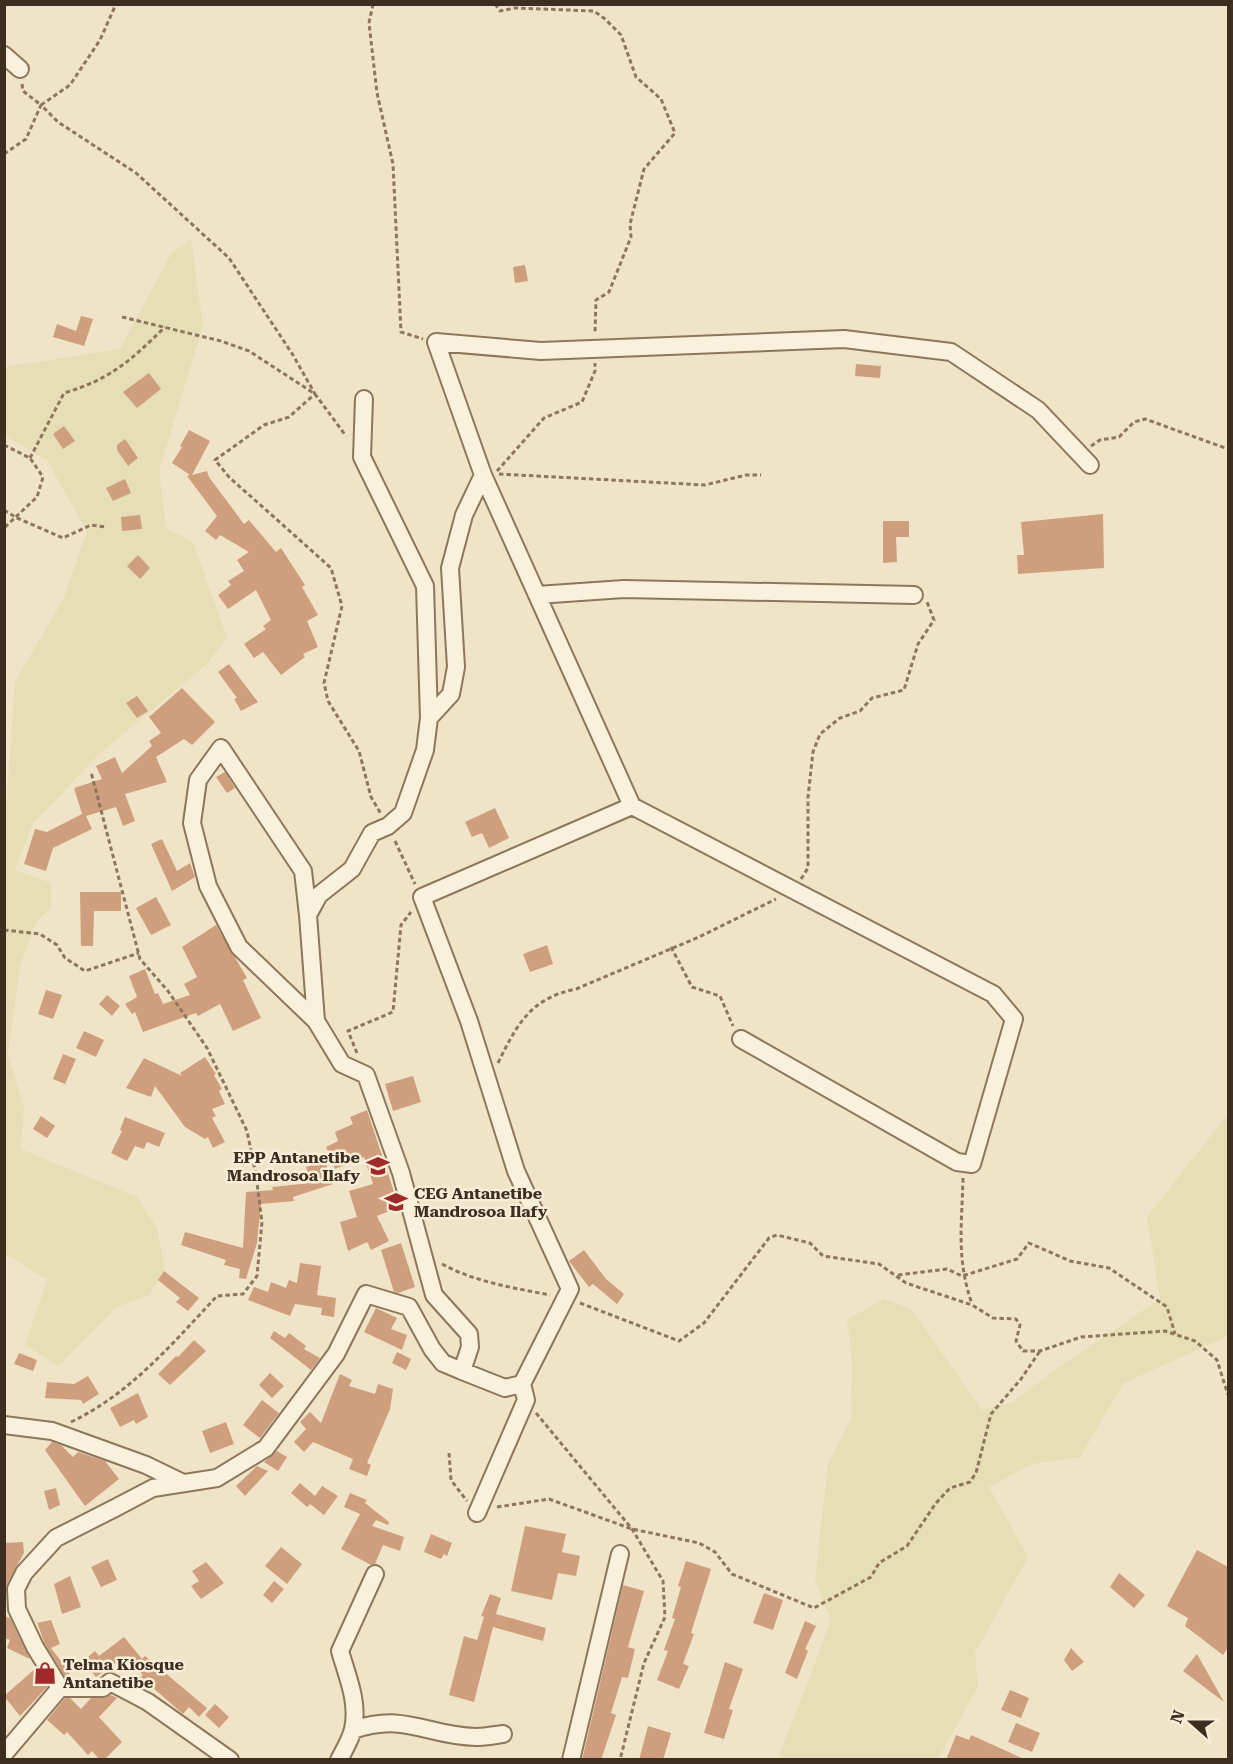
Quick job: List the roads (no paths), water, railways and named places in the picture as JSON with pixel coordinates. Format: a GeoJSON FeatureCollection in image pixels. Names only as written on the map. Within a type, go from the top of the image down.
{"type":"FeatureCollection","features":[{"type":"Feature","properties":{"kind":"street"},"geometry":{"type":"LineString","coordinates":[[4,55],[20,69]]}},
{"type":"Feature","properties":{"kind":"street"},"geometry":{"type":"LineString","coordinates":[[741,1039],[957,1162],[972,1164],[1014,1018],[993,994],[632,806],[483,475],[436,342],[542,351],[844,339],[951,352],[1038,410],[1085,460]]}},
{"type":"Feature","properties":{"kind":"street"},"geometry":{"type":"LineString","coordinates":[[308,915],[320,895],[352,868],[372,833],[388,826],[403,813],[425,750],[429,718],[425,586],[362,457],[364,399]]}},
{"type":"Feature","properties":{"kind":"street"},"geometry":{"type":"LineString","coordinates":[[429,718],[451,694],[456,667],[450,568],[464,515],[483,475]]}},
{"type":"Feature","properties":{"kind":"street"},"geometry":{"type":"LineString","coordinates":[[537,595],[624,589],[914,595]]}},
{"type":"Feature","properties":{"kind":"street"},"geometry":{"type":"LineString","coordinates":[[316,1021],[303,871],[221,748],[198,780],[192,823],[208,886],[239,947],[316,1021],[342,1064],[366,1075],[379,1117],[401,1173],[434,1295],[469,1334],[470,1347],[462,1371]]}},
{"type":"Feature","properties":{"kind":"street"},"geometry":{"type":"LineString","coordinates":[[477,1513],[524,1392],[570,1289],[516,1171],[469,1021],[422,897],[632,806]]}},
{"type":"Feature","properties":{"kind":"street"},"geometry":{"type":"LineString","coordinates":[[60,1688],[35,1647],[17,1610],[16,1589],[24,1573],[56,1538],[153,1488],[217,1478],[266,1448],[336,1354],[366,1294],[409,1307],[432,1349],[443,1363],[506,1388],[524,1392]]}},
{"type":"Feature","properties":{"kind":"street"},"geometry":{"type":"LineString","coordinates":[[4,1425],[52,1431],[146,1465],[181,1482]]}},
{"type":"Feature","properties":{"kind":"street"},"geometry":{"type":"LineString","coordinates":[[571,1760],[620,1554]]}},
{"type":"Feature","properties":{"kind":"street"},"geometry":{"type":"LineString","coordinates":[[339,1760],[353,1730],[351,1682],[340,1651],[375,1574]]}},
{"type":"Feature","properties":{"kind":"street"},"geometry":{"type":"LineString","coordinates":[[4,1754],[60,1688],[103,1688],[110,1682],[168,1715],[223,1758]]}},
{"type":"Feature","properties":{"kind":"street"},"geometry":{"type":"LineString","coordinates":[[353,1730],[375,1722],[395,1721],[477,1737],[503,1734]]}},
{"type":"Feature","properties":{"kind":"place","name":"EPP Antanetibe Mandrosoa Ilafy"},"geometry":{"type":"Point","coordinates":[378,1166]}},
{"type":"Feature","properties":{"kind":"place","name":"CEG Antanetibe Mandrosoa Ilafy"},"geometry":{"type":"Point","coordinates":[396,1202]}},
{"type":"Feature","properties":{"kind":"place","name":"Telma Kiosque Antanetibe"},"geometry":{"type":"Point","coordinates":[45,1673]}}]}
